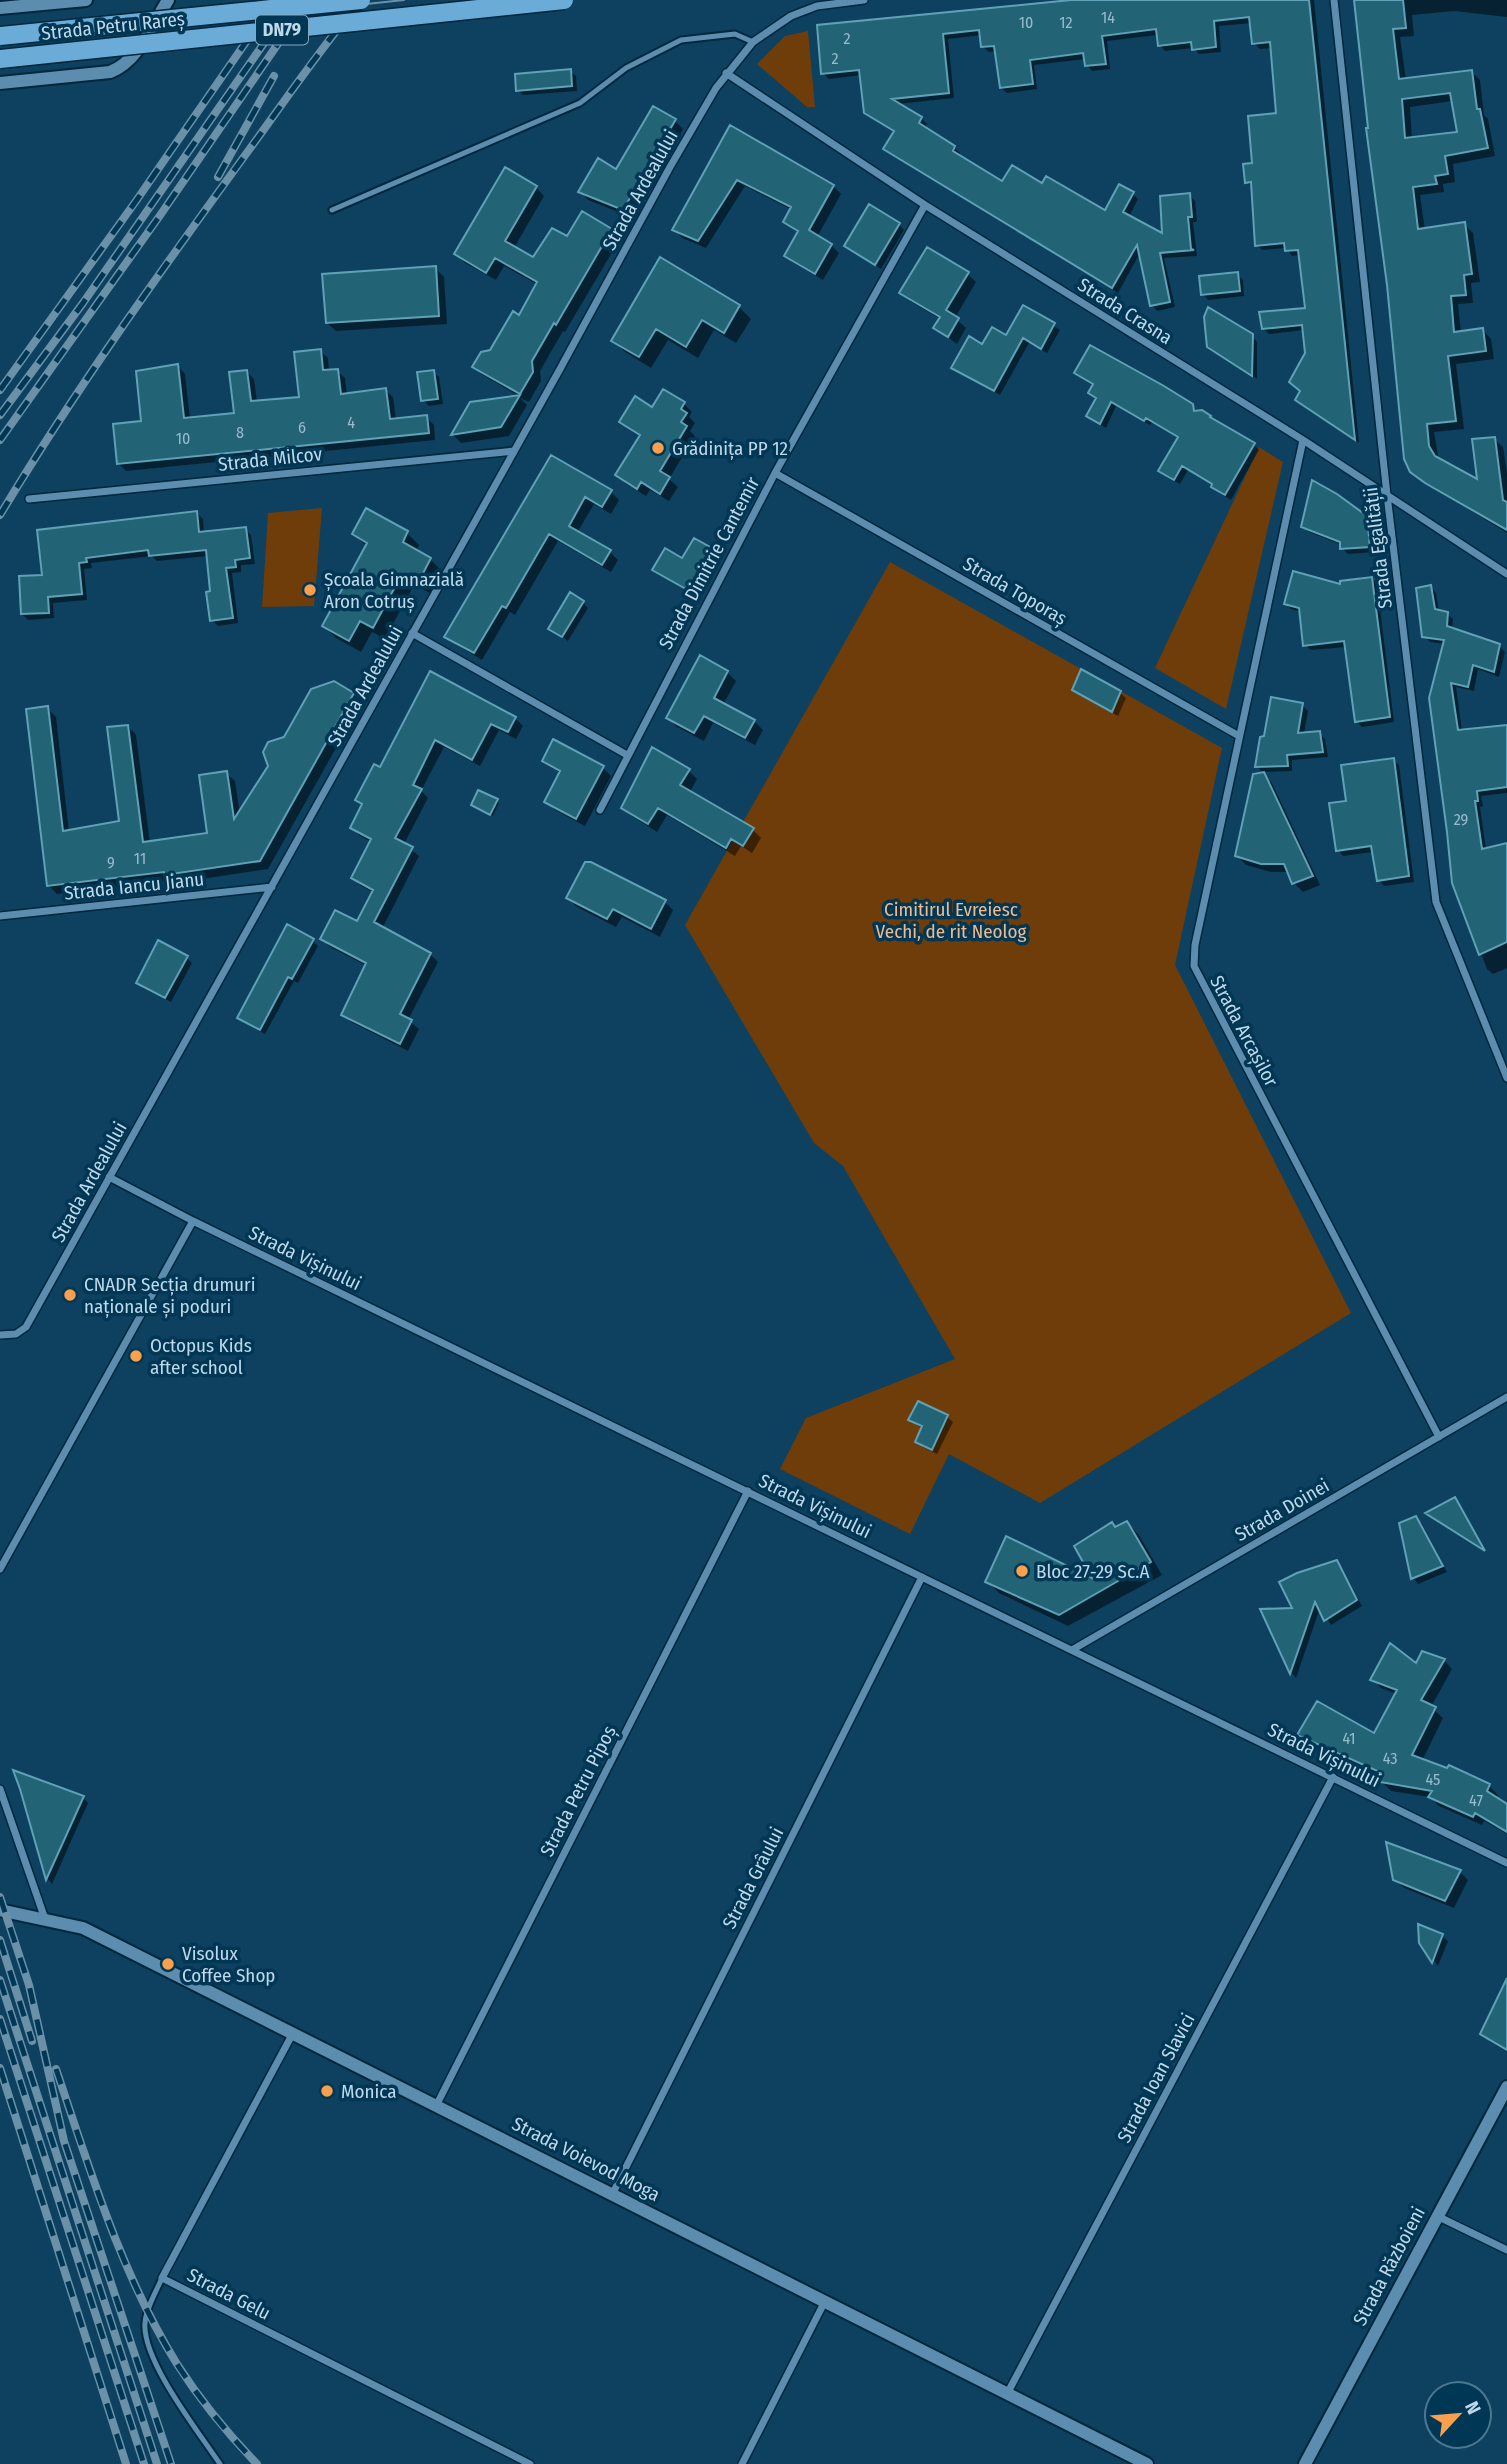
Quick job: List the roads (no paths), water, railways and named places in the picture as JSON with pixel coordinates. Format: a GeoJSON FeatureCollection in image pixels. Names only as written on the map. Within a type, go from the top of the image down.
{"type":"FeatureCollection","features":[{"type":"Feature","properties":{"kind":"main road","name":"Strada Petru Rareș"},"geometry":{"type":"LineString","coordinates":[[0,36],[360,0]]}},
{"type":"Feature","properties":{"kind":"main road","name":"Strada Petru Rareș"},"geometry":{"type":"LineString","coordinates":[[0,59],[564,0]]}},
{"type":"Feature","properties":{"kind":"street"},"geometry":{"type":"LineString","coordinates":[[0,8],[86,0]]}},
{"type":"Feature","properties":{"kind":"street"},"geometry":{"type":"LineString","coordinates":[[0,83],[110,72],[120,68],[131,60],[168,0]]}},
{"type":"Feature","properties":{"kind":"street"},"geometry":{"type":"LineString","coordinates":[[753,42],[770,29],[817,6],[864,0]]}},
{"type":"Feature","properties":{"kind":"street","name":"Strada Egalității"},"geometry":{"type":"LineString","coordinates":[[1334,0],[1387,495],[1436,901],[1507,1078]]}},
{"type":"Feature","properties":{"kind":"street","name":"Strada Ardealului"},"geometry":{"type":"LineString","coordinates":[[0,1335],[16,1334],[26,1327],[670,167],[726,74],[753,42]]}},
{"type":"Feature","properties":{"kind":"street","name":"Strada Crasna"},"geometry":{"type":"LineString","coordinates":[[726,74],[925,205],[1303,440],[1507,575]]}},
{"type":"Feature","properties":{"kind":"street","name":"Strada Dimitrie Cantemir"},"geometry":{"type":"LineString","coordinates":[[600,810],[775,472],[925,205]]}},
{"type":"Feature","properties":{"kind":"street","name":"Strada Arcașilor"},"geometry":{"type":"LineString","coordinates":[[1303,440],[1195,945],[1194,966],[1438,1437]]}},
{"type":"Feature","properties":{"kind":"street","name":"Strada Milcov"},"geometry":{"type":"LineString","coordinates":[[29,499],[514,451]]}},
{"type":"Feature","properties":{"kind":"street","name":"Strada Toporaș"},"geometry":{"type":"LineString","coordinates":[[775,472],[1239,736]]}},
{"type":"Feature","properties":{"kind":"street"},"geometry":{"type":"LineString","coordinates":[[412,633],[627,755]]}},
{"type":"Feature","properties":{"kind":"street","name":"Strada Iancu Jianu"},"geometry":{"type":"LineString","coordinates":[[0,916],[272,887]]}},
{"type":"Feature","properties":{"kind":"street","name":"Strada Vișinului"},"geometry":{"type":"LineString","coordinates":[[109,1177],[193,1221],[1507,1863]]}},
{"type":"Feature","properties":{"kind":"street"},"geometry":{"type":"LineString","coordinates":[[0,1569],[193,1221]]}},
{"type":"Feature","properties":{"kind":"street","name":"Strada Doinei"},"geometry":{"type":"LineString","coordinates":[[1072,1650],[1507,1397]]}},
{"type":"Feature","properties":{"kind":"street","name":"Strada Petru Pipoș"},"geometry":{"type":"LineString","coordinates":[[436,2106],[748,1491]]}},
{"type":"Feature","properties":{"kind":"street","name":"Strada Grâului"},"geometry":{"type":"LineString","coordinates":[[613,2193],[922,1577]]}},
{"type":"Feature","properties":{"kind":"street","name":"Strada Ioan Slavici"},"geometry":{"type":"LineString","coordinates":[[1007,2394],[1333,1777]]}},
{"type":"Feature","properties":{"kind":"street"},"geometry":{"type":"LineString","coordinates":[[0,1789],[45,1919]]}},
{"type":"Feature","properties":{"kind":"street","name":"Strada Voievod Moga"},"geometry":{"type":"LineString","coordinates":[[0,1910],[83,1928],[1147,2464]]}},
{"type":"Feature","properties":{"kind":"street","name":"Strada Gelu"},"geometry":{"type":"LineString","coordinates":[[293,2033],[162,2278],[530,2464]]}},
{"type":"Feature","properties":{"kind":"street","name":"Strada Războieni"},"geometry":{"type":"LineString","coordinates":[[1305,2464],[1507,2087]]}},
{"type":"Feature","properties":{"kind":"street"},"geometry":{"type":"LineString","coordinates":[[1437,2216],[1507,2250]]}},
{"type":"Feature","properties":{"kind":"street"},"geometry":{"type":"LineString","coordinates":[[742,2464],[824,2303]]}},
{"type":"Feature","properties":{"kind":"lane"},"geometry":{"type":"LineString","coordinates":[[332,210],[580,103],[625,68],[681,40],[735,34],[753,42]]}},
{"type":"Feature","properties":{"kind":"lane"},"geometry":{"type":"LineString","coordinates":[[162,2278],[145,2320],[146,2342],[157,2368],[220,2464]]}},
{"type":"Feature","properties":{"kind":"tram line"},"geometry":{"type":"LineString","coordinates":[[0,43],[404,0]]}},
{"type":"Feature","properties":{"kind":"tram line"},"geometry":{"type":"LineString","coordinates":[[0,53],[514,0]]}},
{"type":"Feature","properties":{"kind":"railway"},"geometry":{"type":"LineString","coordinates":[[0,390],[136,201],[275,0]]}},
{"type":"Feature","properties":{"kind":"railway"},"geometry":{"type":"LineString","coordinates":[[0,415],[83,303],[294,0]]}},
{"type":"Feature","properties":{"kind":"railway"},"geometry":{"type":"LineString","coordinates":[[0,440],[161,214],[308,0]]}},
{"type":"Feature","properties":{"kind":"railway"},"geometry":{"type":"LineString","coordinates":[[0,515],[58,422],[150,287],[302,76],[361,0]]}},
{"type":"Feature","properties":{"kind":"railway"},"geometry":{"type":"LineString","coordinates":[[218,177],[274,76]]}},
{"type":"Feature","properties":{"kind":"railway"},"geometry":{"type":"LineString","coordinates":[[0,1897],[29,1985],[64,2141],[171,2464]]}},
{"type":"Feature","properties":{"kind":"railway"},"geometry":{"type":"LineString","coordinates":[[0,1940],[32,2041]]}},
{"type":"Feature","properties":{"kind":"railway"},"geometry":{"type":"LineString","coordinates":[[0,1980],[157,2464]]}},
{"type":"Feature","properties":{"kind":"railway"},"geometry":{"type":"LineString","coordinates":[[0,2019],[144,2464]]}},
{"type":"Feature","properties":{"kind":"railway"},"geometry":{"type":"LineString","coordinates":[[0,2068],[126,2464]]}},
{"type":"Feature","properties":{"kind":"railway"},"geometry":{"type":"LineString","coordinates":[[56,2069],[108,2221],[157,2330],[195,2391],[257,2464]]}},
{"type":"Feature","properties":{"kind":"place","name":"Grădinița PP 12"},"geometry":{"type":"Point","coordinates":[658,448]}},
{"type":"Feature","properties":{"kind":"place","name":"Școala Gimnazială Aron Cotruș"},"geometry":{"type":"Point","coordinates":[310,590]}},
{"type":"Feature","properties":{"kind":"place","name":"CNADR Secția drumuri naționale și poduri"},"geometry":{"type":"Point","coordinates":[70,1295]}},
{"type":"Feature","properties":{"kind":"place","name":"Octopus Kids after school"},"geometry":{"type":"Point","coordinates":[136,1356]}},
{"type":"Feature","properties":{"kind":"place","name":"Bloc 27-29 Sc.A"},"geometry":{"type":"Point","coordinates":[1022,1571]}},
{"type":"Feature","properties":{"kind":"place","name":"Visolux Coffee Shop"},"geometry":{"type":"Point","coordinates":[168,1964]}},
{"type":"Feature","properties":{"kind":"place","name":"Monica"},"geometry":{"type":"Point","coordinates":[327,2091]}},
{"type":"Feature","properties":{"kind":"park label","name":"Cimitirul Evreiesc Vechi, de rit Neolog"},"geometry":{"type":"Point","coordinates":[951,920]}}]}
